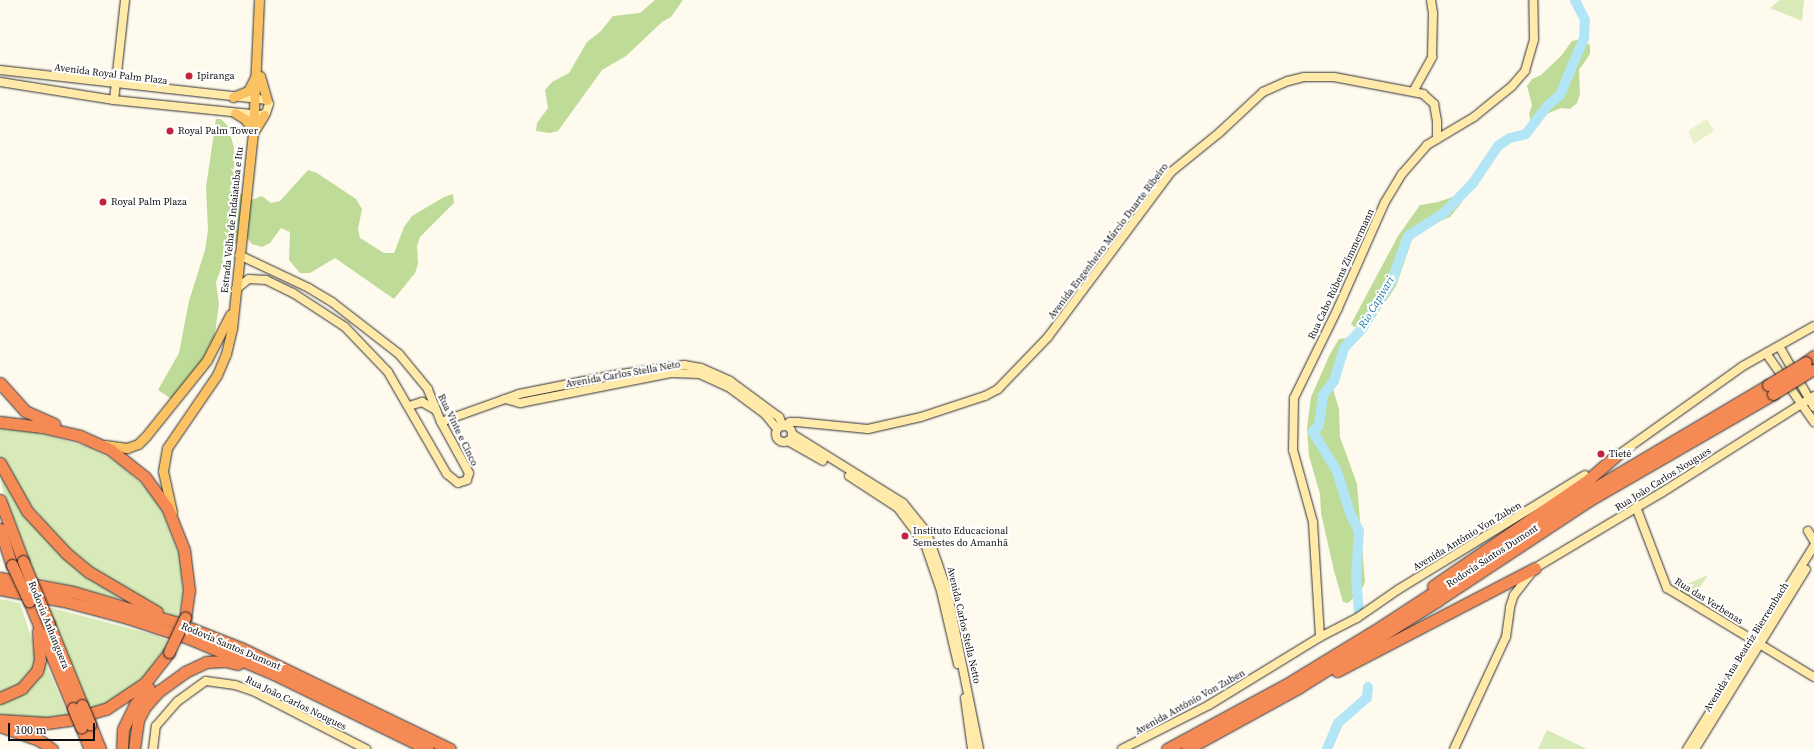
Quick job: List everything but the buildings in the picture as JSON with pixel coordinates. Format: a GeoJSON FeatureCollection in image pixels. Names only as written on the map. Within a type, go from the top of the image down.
{"type":"FeatureCollection","features":[{"type":"Feature","properties":{"kind":"highway","name":"Rodovia Santos Dumont"},"geometry":{"type":"LineString","coordinates":[[1187,749],[1298,688],[1444,597],[1588,501],[1811,364]]}},
{"type":"Feature","properties":{"kind":"highway"},"geometry":{"type":"LineString","coordinates":[[0,383],[26,411],[102,445],[118,455],[145,478],[167,507],[176,526],[187,567],[187,606],[180,620],[167,666],[135,704],[123,729],[122,749]]}},
{"type":"Feature","properties":{"kind":"highway","name":"Rodovia Santos Dumont"},"geometry":{"type":"LineString","coordinates":[[1167,749],[1292,681],[1374,631],[1581,496],[1770,390]]}},
{"type":"Feature","properties":{"kind":"highway"},"geometry":{"type":"LineString","coordinates":[[0,422],[42,427],[80,436]]}},
{"type":"Feature","properties":{"kind":"highway"},"geometry":{"type":"LineString","coordinates":[[1374,631],[1407,604],[1467,561],[1589,479],[1617,456]]}},
{"type":"Feature","properties":{"kind":"highway"},"geometry":{"type":"LineString","coordinates":[[0,463],[27,511],[66,553],[89,572],[180,620]]}},
{"type":"Feature","properties":{"kind":"highway","name":"Rodovia Anhanguera"},"geometry":{"type":"LineString","coordinates":[[0,500],[15,562],[30,603],[78,706]]}},
{"type":"Feature","properties":{"kind":"highway","name":"Rodovia Anhanguera"},"geometry":{"type":"LineString","coordinates":[[0,529],[15,562],[49,624],[85,725],[90,749]]}},
{"type":"Feature","properties":{"kind":"highway"},"geometry":{"type":"LineString","coordinates":[[0,540],[15,562]]}},
{"type":"Feature","properties":{"kind":"highway"},"geometry":{"type":"LineString","coordinates":[[1298,688],[1351,665],[1535,568]]}},
{"type":"Feature","properties":{"kind":"highway","name":"Rodovia Santos Dumont"},"geometry":{"type":"LineString","coordinates":[[0,581],[73,592],[180,620],[450,749]]}},
{"type":"Feature","properties":{"kind":"highway","name":"Rodovia Santos Dumont"},"geometry":{"type":"LineString","coordinates":[[0,581],[68,602],[128,618],[188,638],[274,674],[428,749]]}},
{"type":"Feature","properties":{"kind":"highway"},"geometry":{"type":"LineString","coordinates":[[0,698],[22,688],[37,671],[40,647],[30,603]]}},
{"type":"Feature","properties":{"kind":"highway"},"geometry":{"type":"LineString","coordinates":[[0,720],[47,723],[69,720],[106,709],[145,683],[172,652]]}},
{"type":"Feature","properties":{"kind":"highway"},"geometry":{"type":"LineString","coordinates":[[134,749],[136,726],[144,708],[159,691],[185,672],[206,662],[225,661],[274,674]]}},
{"type":"Feature","properties":{"kind":"highway"},"geometry":{"type":"LineString","coordinates":[[354,714],[415,749]]}},
{"type":"Feature","properties":{"kind":"highway","name":"Rodovia Anhanguera"},"geometry":{"type":"LineString","coordinates":[[85,725],[100,749]]}},
{"type":"Feature","properties":{"kind":"highway"},"geometry":{"type":"LineString","coordinates":[[0,726],[39,740],[52,749]]}},
{"type":"Feature","properties":{"kind":"main road"},"geometry":{"type":"LineString","coordinates":[[255,99],[258,71],[259,0]]}},
{"type":"Feature","properties":{"kind":"main road"},"geometry":{"type":"LineString","coordinates":[[234,97],[248,91],[258,71]]}},
{"type":"Feature","properties":{"kind":"main road"},"geometry":{"type":"LineString","coordinates":[[258,71],[268,100]]}},
{"type":"Feature","properties":{"kind":"main road","name":"Estrada Velha de Indaiatuba e Itu"},"geometry":{"type":"LineString","coordinates":[[176,526],[162,471],[163,463],[171,440],[210,385],[222,365],[230,342],[232,310],[236,289],[253,132],[255,99]]}},
{"type":"Feature","properties":{"kind":"main road"},"geometry":{"type":"LineString","coordinates":[[235,112],[245,119],[253,132],[264,115]]}},
{"type":"Feature","properties":{"kind":"main road","name":"Estrada Velha de Indaiatuba e Itu"},"geometry":{"type":"LineString","coordinates":[[102,445],[127,448],[138,444],[198,372],[225,329],[232,310]]}},
{"type":"Feature","properties":{"kind":"main road"},"geometry":{"type":"LineString","coordinates":[[198,372],[202,384],[210,385]]}},
{"type":"Feature","properties":{"kind":"street"},"geometry":{"type":"LineString","coordinates":[[114,100],[125,0]]}},
{"type":"Feature","properties":{"kind":"street"},"geometry":{"type":"LineString","coordinates":[[1414,90],[1432,56],[1433,13],[1431,0]]}},
{"type":"Feature","properties":{"kind":"street","name":"Rua Cabo Rúbens Zimmermann"},"geometry":{"type":"LineString","coordinates":[[1320,637],[1313,522],[1293,450],[1294,398],[1338,308],[1394,185],[1419,152],[1437,139],[1474,117],[1521,77],[1533,48],[1533,0]]}},
{"type":"Feature","properties":{"kind":"street","name":"Avenida Royal Palm Plaza"},"geometry":{"type":"LineString","coordinates":[[0,70],[268,100]]}},
{"type":"Feature","properties":{"kind":"street","name":"Avenida Engenheiro Márcio Duarte Ribeiro"},"geometry":{"type":"LineString","coordinates":[[786,431],[806,423],[868,429],[921,417],[985,396],[998,389],[1048,337],[1171,172],[1219,133],[1263,92],[1288,81],[1318,76],[1414,90],[1432,101],[1437,121],[1437,139]]}},
{"type":"Feature","properties":{"kind":"street"},"geometry":{"type":"LineString","coordinates":[[0,82],[114,100],[264,115],[269,108],[268,100]]}},
{"type":"Feature","properties":{"kind":"street","name":"Rua Vinte e Cinco"},"geometry":{"type":"LineString","coordinates":[[236,289],[249,279],[266,280],[321,310],[345,327],[374,353],[397,384],[447,474],[453,481],[463,482],[469,473],[441,422],[428,389],[412,368],[378,335],[309,288],[239,255]]}},
{"type":"Feature","properties":{"kind":"street","name":"Avenida Antônio Von Zuben"},"geometry":{"type":"LineString","coordinates":[[1122,749],[1209,705],[1320,637],[1357,618],[1457,553],[1498,531],[1617,456],[1685,407],[1766,353],[1814,326]]}},
{"type":"Feature","properties":{"kind":"street"},"geometry":{"type":"LineString","coordinates":[[1778,346],[1812,397],[1814,407]]}},
{"type":"Feature","properties":{"kind":"street"},"geometry":{"type":"LineString","coordinates":[[1766,353],[1814,422]]}},
{"type":"Feature","properties":{"kind":"street","name":"Avenida Carlos Stella Netto"},"geometry":{"type":"LineString","coordinates":[[503,398],[614,375],[684,365],[701,368],[730,381],[779,417],[786,431],[903,503],[927,533],[947,590],[979,749]]}},
{"type":"Feature","properties":{"kind":"street","name":"Avenida Carlos Stella Neto"},"geometry":{"type":"LineString","coordinates":[[503,398],[520,403],[672,373],[700,374],[730,388],[829,464],[898,508],[925,544],[941,591],[964,692],[972,749]]}},
{"type":"Feature","properties":{"kind":"street","name":"Rua João Carlos Nougues"},"geometry":{"type":"LineString","coordinates":[[1535,568],[1812,397]]}},
{"type":"Feature","properties":{"kind":"street"},"geometry":{"type":"LineString","coordinates":[[441,422],[503,398]]}},
{"type":"Feature","properties":{"kind":"street"},"geometry":{"type":"LineString","coordinates":[[409,406],[422,402],[436,411]]}},
{"type":"Feature","properties":{"kind":"street","name":"Rua das Verbenas"},"geometry":{"type":"LineString","coordinates":[[1636,507],[1667,588],[1814,677]]}},
{"type":"Feature","properties":{"kind":"street"},"geometry":{"type":"LineString","coordinates":[[1808,531],[1814,541]]}},
{"type":"Feature","properties":{"kind":"street","name":"Avenida Ana Beatriz Bierrembach"},"geometry":{"type":"LineString","coordinates":[[1695,749],[1814,546]]}},
{"type":"Feature","properties":{"kind":"street","name":"Avenida Ana Beatriz Bierrembach"},"geometry":{"type":"LineString","coordinates":[[1687,749],[1814,556]]}},
{"type":"Feature","properties":{"kind":"street"},"geometry":{"type":"LineString","coordinates":[[1454,749],[1506,637],[1510,607],[1514,595],[1535,568]]}},
{"type":"Feature","properties":{"kind":"street","name":"Rua João Carlos Nougues"},"geometry":{"type":"LineString","coordinates":[[152,749],[156,726],[163,717],[192,689],[206,681],[234,685],[255,692],[366,749]]}},
{"type":"Feature","properties":{"kind":"green space"},"geometry":{"type":"Polygon","coordinates":[[[655,0],[683,0],[671,17],[662,22],[626,56],[602,70],[558,131],[550,133],[536,131],[537,123],[548,108],[545,90],[552,82],[569,73],[587,42],[601,31],[613,16],[640,13],[655,0]]]}},
{"type":"Feature","properties":{"kind":"green space"},"geometry":{"type":"Polygon","coordinates":[[[1780,0],[1804,0],[1802,21],[1770,8],[1780,0]]]}},
{"type":"Feature","properties":{"kind":"green space"},"geometry":{"type":"Polygon","coordinates":[[[1581,39],[1590,45],[1590,54],[1579,70],[1580,94],[1577,103],[1570,109],[1561,108],[1544,115],[1532,126],[1529,114],[1532,105],[1527,86],[1532,79],[1541,75],[1561,56],[1572,41],[1581,39]]]}},
{"type":"Feature","properties":{"kind":"green space"},"geometry":{"type":"Polygon","coordinates":[[[216,119],[221,119],[228,126],[234,148],[234,186],[240,193],[251,200],[262,196],[271,203],[280,201],[308,170],[317,173],[356,199],[362,209],[358,229],[360,238],[384,253],[394,253],[404,227],[412,216],[444,197],[453,194],[454,203],[420,237],[417,246],[418,264],[415,273],[394,299],[335,258],[310,273],[300,273],[289,260],[290,232],[281,228],[270,243],[262,247],[252,244],[244,234],[226,255],[216,282],[219,304],[213,347],[188,392],[182,399],[173,400],[158,390],[179,353],[189,301],[205,250],[208,230],[206,187],[216,119]]]}},
{"type":"Feature","properties":{"kind":"green space"},"geometry":{"type":"Polygon","coordinates":[[[1707,119],[1714,131],[1694,144],[1688,131],[1707,119]]]}},
{"type":"Feature","properties":{"kind":"green space"},"geometry":{"type":"Polygon","coordinates":[[[1455,196],[1462,202],[1450,217],[1424,228],[1412,240],[1396,286],[1373,320],[1364,325],[1354,327],[1351,324],[1398,236],[1420,205],[1438,202],[1455,196]]]}},
{"type":"Feature","properties":{"kind":"green space"},"geometry":{"type":"Polygon","coordinates":[[[1348,338],[1350,347],[1333,389],[1339,409],[1340,437],[1357,484],[1365,582],[1361,591],[1348,603],[1343,602],[1334,571],[1321,513],[1320,494],[1309,456],[1307,428],[1311,397],[1330,354],[1339,339],[1348,338]]]}},
{"type":"Feature","properties":{"kind":"green space"},"geometry":{"type":"Polygon","coordinates":[[[0,429],[36,432],[89,447],[117,462],[146,488],[161,508],[180,557],[183,594],[177,618],[116,587],[63,543],[22,494],[3,462],[0,456],[0,429]]]}},
{"type":"Feature","properties":{"kind":"green space"},"geometry":{"type":"Polygon","coordinates":[[[0,473],[18,502],[120,599],[36,577],[2,488],[0,473]]]}},
{"type":"Feature","properties":{"kind":"green space"},"geometry":{"type":"Polygon","coordinates":[[[1708,575],[1692,599],[1675,589],[1708,575]]]}},
{"type":"Feature","properties":{"kind":"green space"},"geometry":{"type":"Polygon","coordinates":[[[0,599],[20,603],[36,652],[33,669],[25,681],[0,694],[0,599]]]}},
{"type":"Feature","properties":{"kind":"green space"},"geometry":{"type":"Polygon","coordinates":[[[48,607],[155,635],[169,641],[146,675],[124,694],[90,711],[48,607]]]}},
{"type":"Feature","properties":{"kind":"green space"},"geometry":{"type":"Polygon","coordinates":[[[44,659],[68,716],[52,718],[0,716],[0,700],[3,700],[44,659]]]}},
{"type":"Feature","properties":{"kind":"green space"},"geometry":{"type":"Polygon","coordinates":[[[1547,730],[1587,749],[1538,749],[1547,730]]]}},
{"type":"Feature","properties":{"kind":"waterway","name":"Rio Capivari"},"geometry":{"type":"LineString","coordinates":[[1359,612],[1356,576],[1359,531],[1350,513],[1337,471],[1313,432],[1319,425],[1323,395],[1334,381],[1344,348],[1362,329],[1392,280],[1408,236],[1444,213],[1473,183],[1498,146],[1510,138],[1526,134],[1546,107],[1560,95],[1584,38],[1585,20],[1575,0]]}},
{"type":"Feature","properties":{"kind":"waterway"},"geometry":{"type":"LineString","coordinates":[[1327,749],[1338,723],[1367,698],[1368,687]]}},
{"type":"Feature","properties":{"kind":"place","name":"Ipiranga"},"geometry":{"type":"Point","coordinates":[189,76]}},
{"type":"Feature","properties":{"kind":"place","name":"Royal Palm Tower"},"geometry":{"type":"Point","coordinates":[170,131]}},
{"type":"Feature","properties":{"kind":"place","name":"Royal Palm Plaza"},"geometry":{"type":"Point","coordinates":[103,202]}},
{"type":"Feature","properties":{"kind":"place","name":"Tietê"},"geometry":{"type":"Point","coordinates":[1601,454]}},
{"type":"Feature","properties":{"kind":"place","name":"Instituto Educacional Semestes do Amanhã"},"geometry":{"type":"Point","coordinates":[905,536]}}]}
